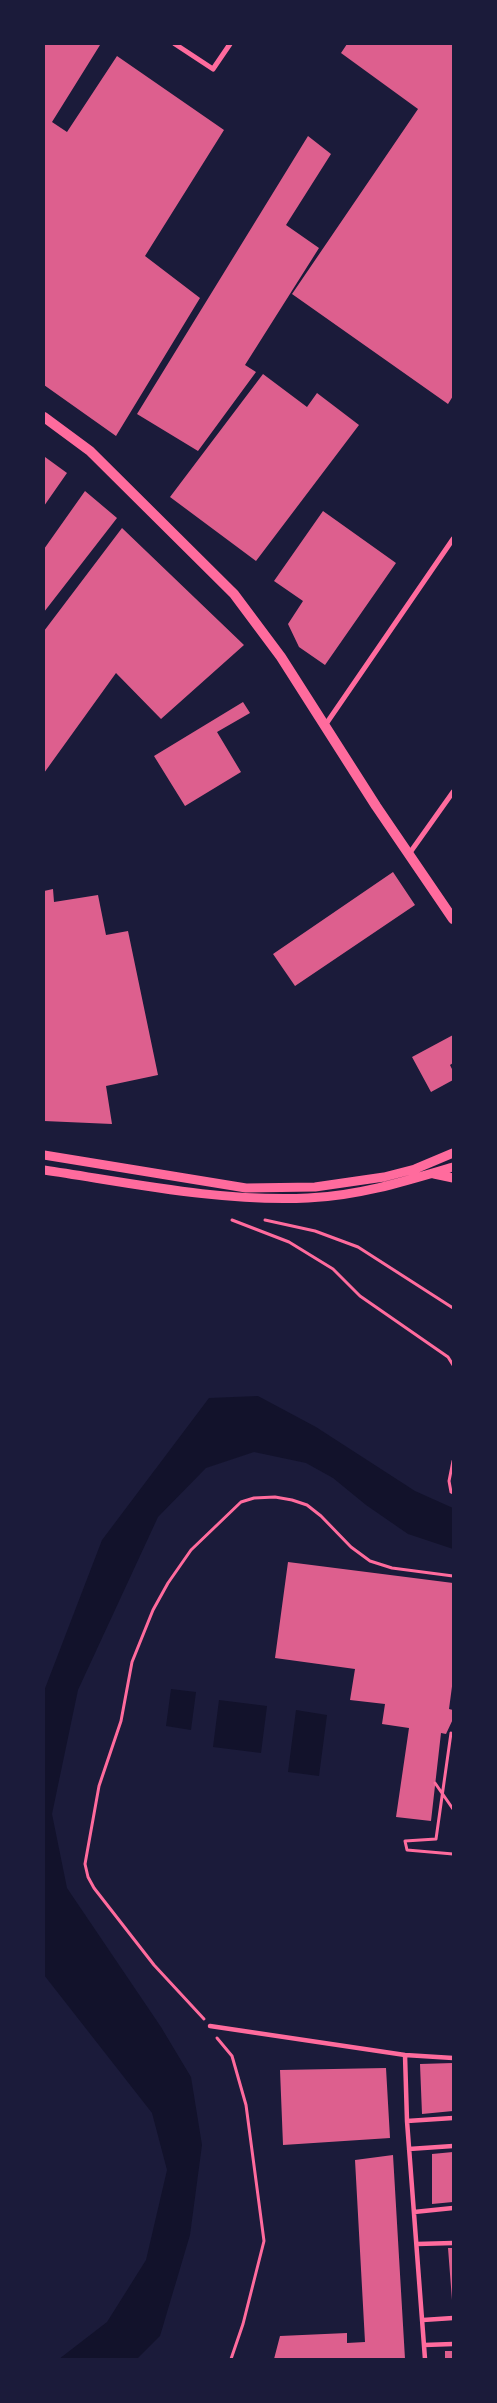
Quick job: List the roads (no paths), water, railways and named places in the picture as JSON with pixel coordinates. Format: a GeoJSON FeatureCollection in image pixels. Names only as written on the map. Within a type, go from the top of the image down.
{"type":"FeatureCollection","features":[{"type":"Feature","properties":{"kind":"main road"},"geometry":{"type":"LineString","coordinates":[[44,417],[90,451],[234,594],[281,657],[326,724],[376,806],[453,919]]}},
{"type":"Feature","properties":{"kind":"street"},"geometry":{"type":"LineString","coordinates":[[175,44],[213,69],[230,44]]}},
{"type":"Feature","properties":{"kind":"street"},"geometry":{"type":"LineString","coordinates":[[326,724],[453,539]]}},
{"type":"Feature","properties":{"kind":"street"},"geometry":{"type":"LineString","coordinates":[[409,854],[453,792]]}},
{"type":"Feature","properties":{"kind":"street"},"geometry":{"type":"LineString","coordinates":[[44,1155],[246,1188],[315,1187],[384,1177],[415,1168],[453,1153]]}},
{"type":"Feature","properties":{"kind":"street"},"geometry":{"type":"LineString","coordinates":[[44,1170],[252,1199],[310,1198],[360,1192],[453,1167]]}},
{"type":"Feature","properties":{"kind":"street"},"geometry":{"type":"LineString","coordinates":[[432,1173],[453,1178]]}},
{"type":"Feature","properties":{"kind":"street"},"geometry":{"type":"LineString","coordinates":[[210,2026],[405,2055],[453,2058]]}},
{"type":"Feature","properties":{"kind":"street"},"geometry":{"type":"LineString","coordinates":[[405,2055],[407,2121],[425,2359]]}},
{"type":"Feature","properties":{"kind":"street"},"geometry":{"type":"LineString","coordinates":[[407,2121],[453,2118]]}},
{"type":"Feature","properties":{"kind":"street"},"geometry":{"type":"LineString","coordinates":[[410,2149],[453,2146]]}},
{"type":"Feature","properties":{"kind":"street"},"geometry":{"type":"LineString","coordinates":[[414,2212],[453,2208]]}},
{"type":"Feature","properties":{"kind":"street"},"geometry":{"type":"LineString","coordinates":[[416,2244],[453,2242]]}},
{"type":"Feature","properties":{"kind":"street"},"geometry":{"type":"LineString","coordinates":[[422,2320],[453,2318]]}},
{"type":"Feature","properties":{"kind":"street"},"geometry":{"type":"LineString","coordinates":[[424,2346],[453,2344]]}}]}
